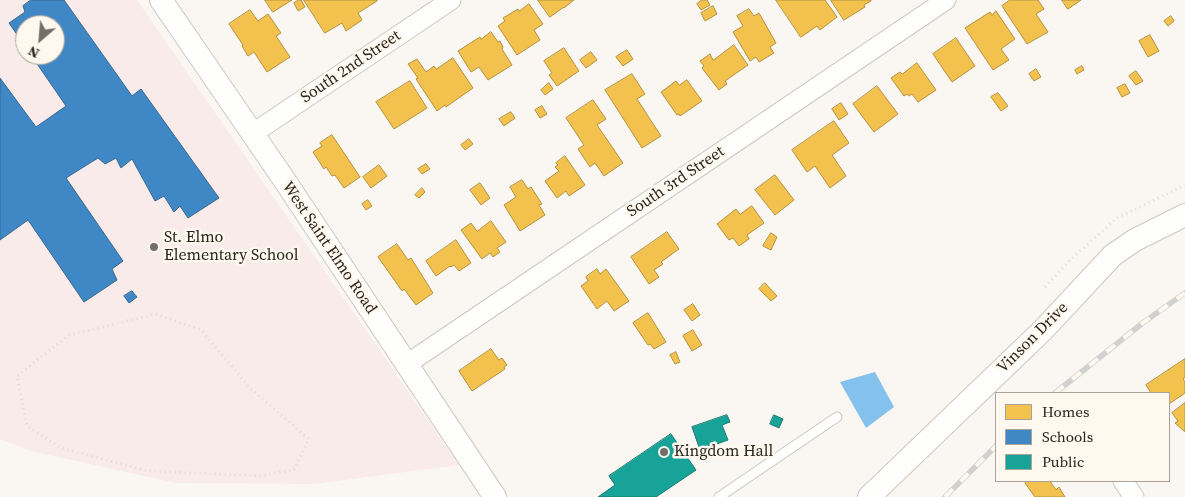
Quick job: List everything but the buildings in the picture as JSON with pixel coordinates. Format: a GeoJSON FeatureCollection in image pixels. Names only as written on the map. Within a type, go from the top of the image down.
{"type":"FeatureCollection","features":[{"type":"Feature","properties":{"kind":"street","name":"West Saint Elmo Road"},"geometry":{"type":"LineString","coordinates":[[161,0],[495,497]]}},
{"type":"Feature","properties":{"kind":"street","name":"South 2nd Street"},"geometry":{"type":"LineString","coordinates":[[252,134],[451,0]]}},
{"type":"Feature","properties":{"kind":"street","name":"South 3rd Street"},"geometry":{"type":"LineString","coordinates":[[407,364],[946,0]]}},
{"type":"Feature","properties":{"kind":"street","name":"Vinson Drive"},"geometry":{"type":"LineString","coordinates":[[869,497],[1044,330],[1113,255],[1135,240],[1185,215]]}},
{"type":"Feature","properties":{"kind":"street"},"geometry":{"type":"LineString","coordinates":[[1124,482],[1134,497]]}},
{"type":"Feature","properties":{"kind":"lane"},"geometry":{"type":"LineString","coordinates":[[719,497],[837,417]]}},
{"type":"Feature","properties":{"kind":"path"},"geometry":{"type":"LineString","coordinates":[[1045,287],[1069,260],[1117,218],[1185,185]]}},
{"type":"Feature","properties":{"kind":"path"},"geometry":{"type":"LineString","coordinates":[[156,314],[201,330],[250,389],[309,439],[294,470],[260,476],[148,471],[61,448],[27,426],[17,376],[69,335],[156,314]]}},
{"type":"Feature","properties":{"kind":"shaded area","name":"St. Elmo Elementary School"},"geometry":{"type":"Polygon","coordinates":[[[0,0],[137,0],[459,465],[314,484],[176,483],[31,451],[0,439],[0,0]]]}},
{"type":"Feature","properties":{"kind":"water"},"geometry":{"type":"Polygon","coordinates":[[[875,372],[894,407],[866,428],[840,382],[875,372]]]}},
{"type":"Feature","properties":{"kind":"railway"},"geometry":{"type":"LineString","coordinates":[[1056,392],[1144,322],[1185,293]]}},
{"type":"Feature","properties":{"kind":"railway"},"geometry":{"type":"LineString","coordinates":[[945,497],[995,447]]}},
{"type":"Feature","properties":{"kind":"place","name":"St. Elmo Elementary School"},"geometry":{"type":"Point","coordinates":[154,247]}},
{"type":"Feature","properties":{"kind":"place","name":"Kingdom Hall"},"geometry":{"type":"Point","coordinates":[664,452]}}]}
